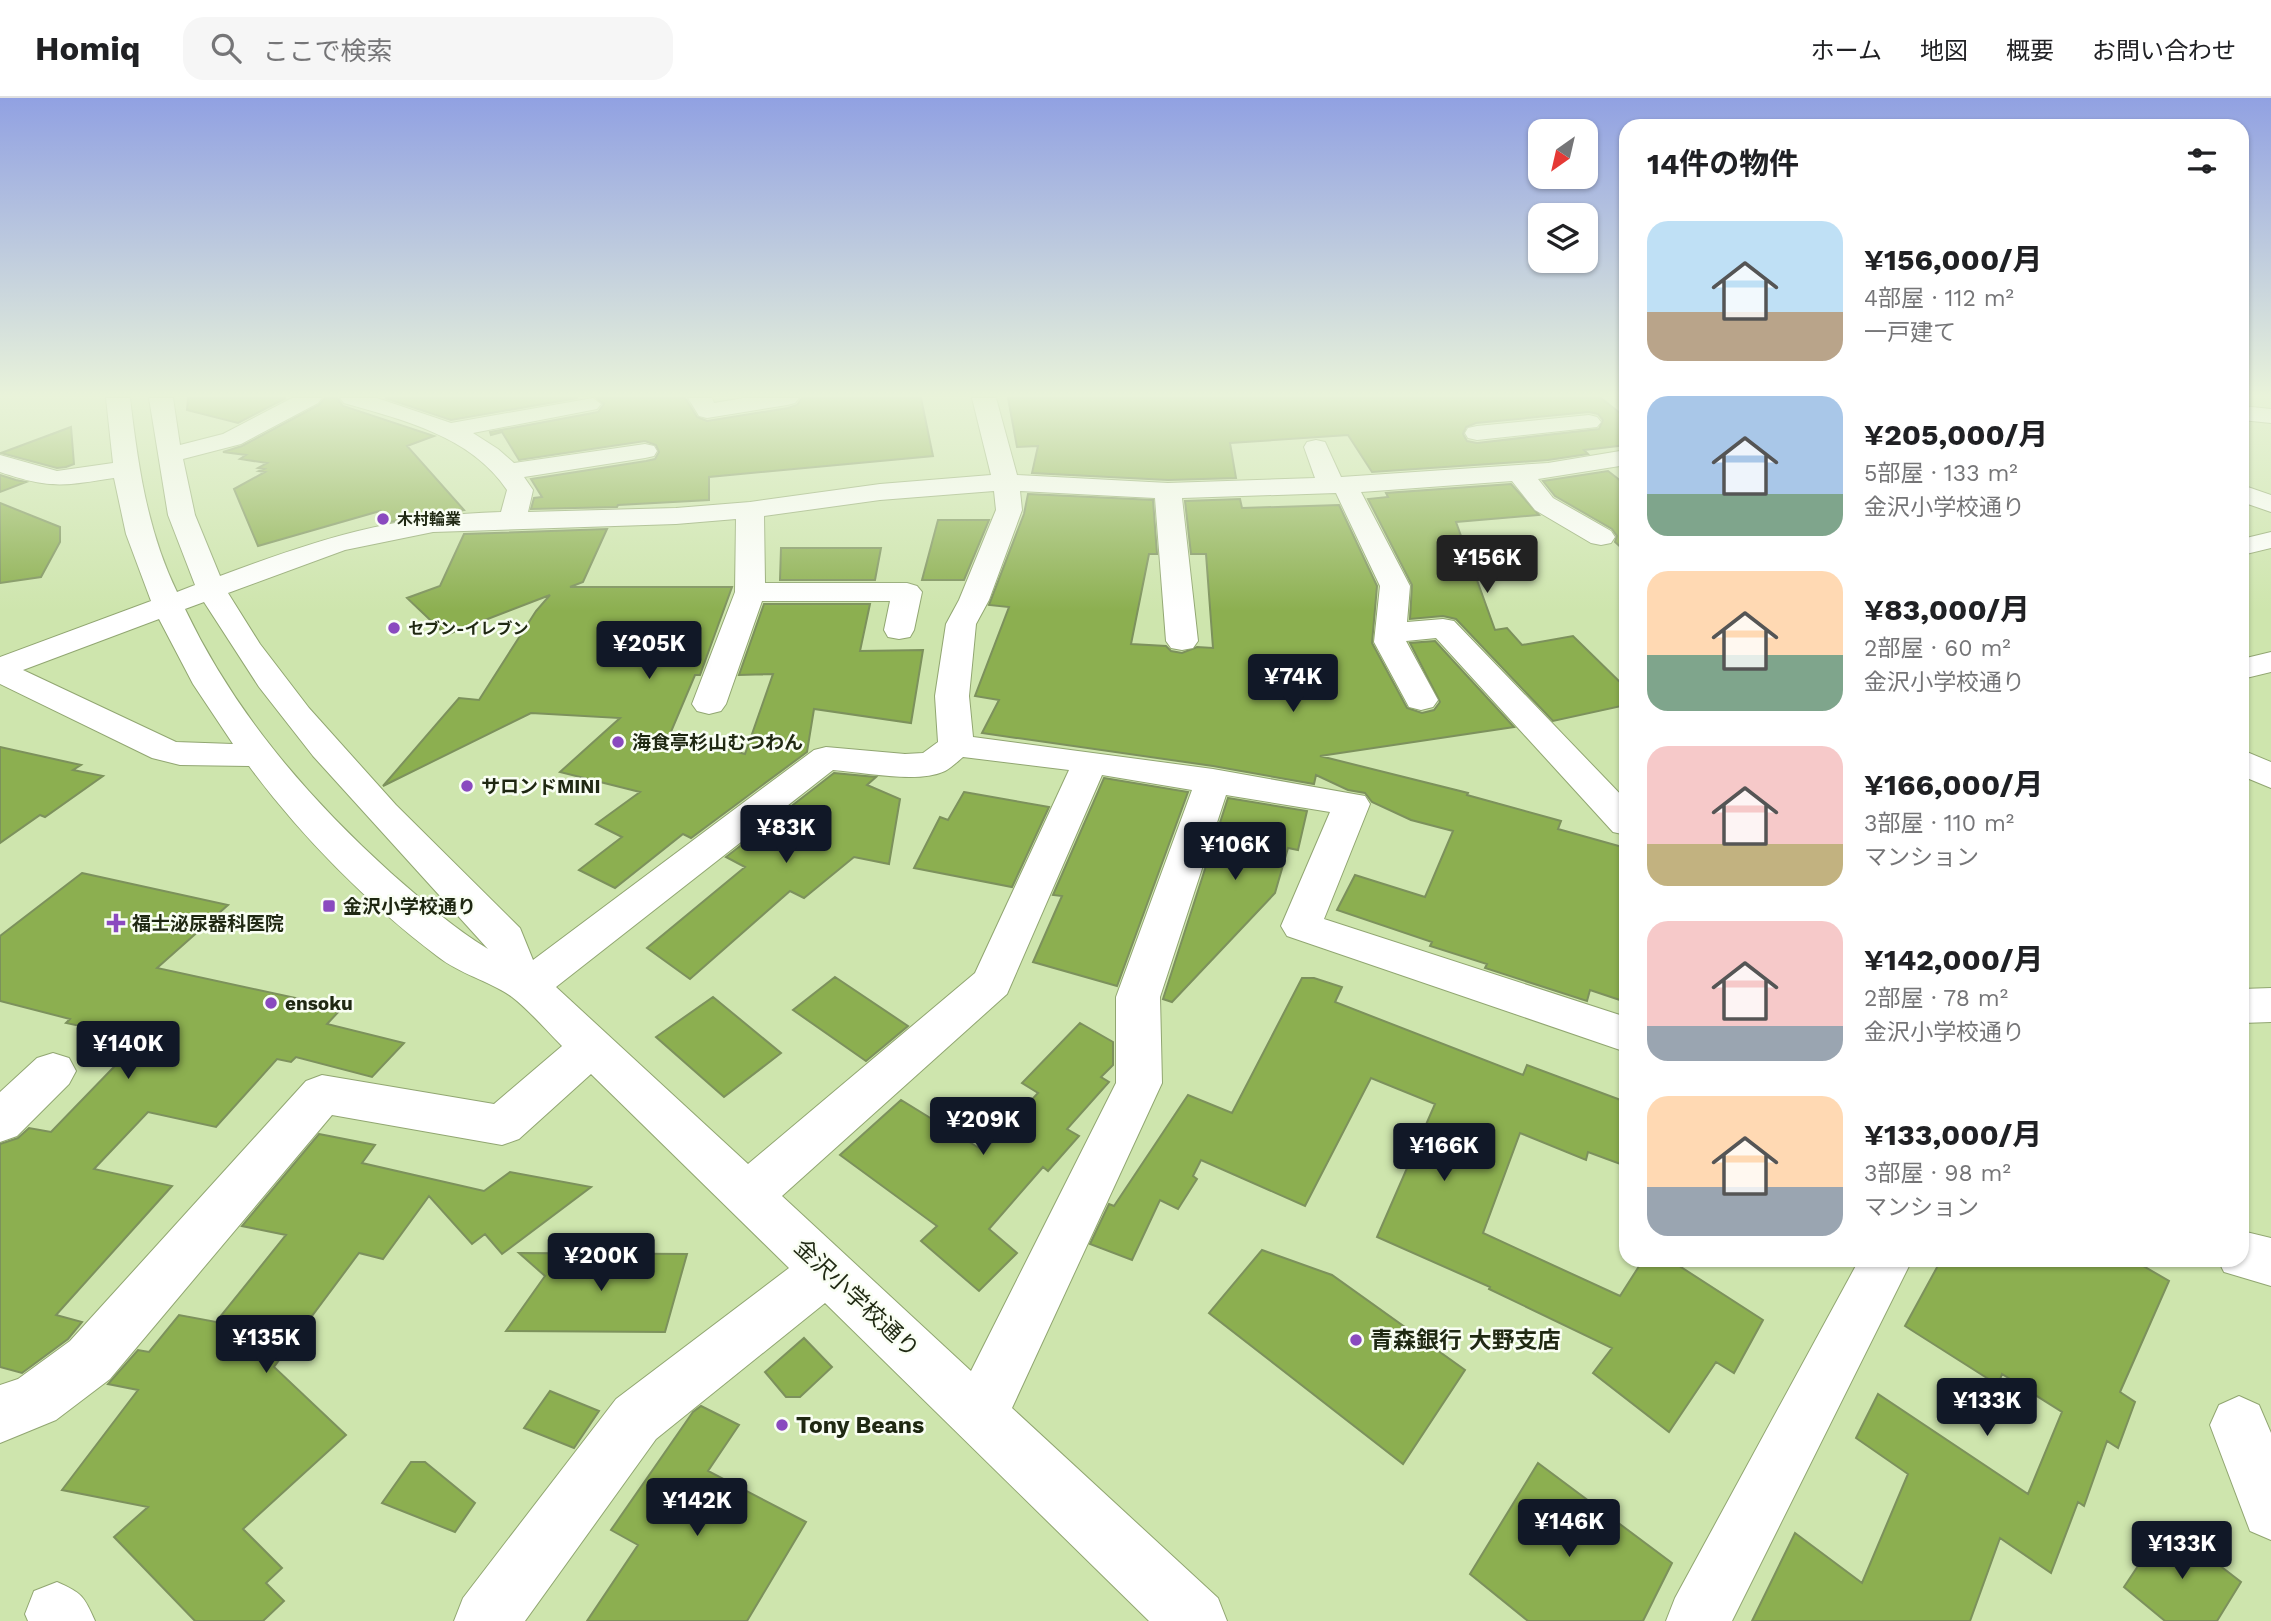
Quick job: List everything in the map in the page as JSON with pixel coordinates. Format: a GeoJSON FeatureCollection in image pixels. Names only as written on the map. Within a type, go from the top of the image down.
{"type":"FeatureCollection","features":[{"type":"Feature","properties":{"kind":"street"},"geometry":{"type":"LineString","coordinates":[[16,469],[37,477],[57,479],[125,469]]}},
{"type":"Feature","properties":{"kind":"street","name":"金沢小学校通り"},"geometry":{"type":"LineString","coordinates":[[126,469],[139,532],[167,607],[207,681],[257,755],[345,853],[428,927],[473,960],[523,982],[1195,1621]]}},
{"type":"Feature","properties":{"kind":"street","name":"金沢小学校通り"},"geometry":{"type":"LineString","coordinates":[[173,469],[194,551],[211,590],[248,649],[330,757],[505,939],[523,982]]}},
{"type":"Feature","properties":{"kind":"street"},"geometry":{"type":"LineString","coordinates":[[505,469],[520,491],[512,521]]}},
{"type":"Feature","properties":{"kind":"street"},"geometry":{"type":"LineString","coordinates":[[508,472],[527,469]]}},
{"type":"Feature","properties":{"kind":"street"},"geometry":{"type":"LineString","coordinates":[[956,746],[952,696],[961,624],[974,600],[1009,510],[1003,469]]}},
{"type":"Feature","properties":{"kind":"street"},"geometry":{"type":"LineString","coordinates":[[1329,469],[1395,586],[1390,642],[1421,700]]}},
{"type":"Feature","properties":{"kind":"street"},"geometry":{"type":"LineString","coordinates":[[0,670],[319,549],[364,536],[449,522],[750,510],[880,492],[1006,482],[1168,491],[1338,485],[1444,476],[1520,474],[1551,469]]}},
{"type":"Feature","properties":{"kind":"street"},"geometry":{"type":"LineString","coordinates":[[1520,474],[1544,504],[1601,537]]}},
{"type":"Feature","properties":{"kind":"street"},"geometry":{"type":"LineString","coordinates":[[1168,491],[1182,641]]}},
{"type":"Feature","properties":{"kind":"street"},"geometry":{"type":"LineString","coordinates":[[2249,496],[2271,504]]}},
{"type":"Feature","properties":{"kind":"street"},"geometry":{"type":"LineString","coordinates":[[709,704],[750,592],[750,510]]}},
{"type":"Feature","properties":{"kind":"street"},"geometry":{"type":"LineString","coordinates":[[2249,545],[2271,540]]}},
{"type":"Feature","properties":{"kind":"street"},"geometry":{"type":"LineString","coordinates":[[750,592],[907,592],[899,630]]}},
{"type":"Feature","properties":{"kind":"street"},"geometry":{"type":"LineString","coordinates":[[1391,631],[1413,632],[1443,628],[1619,816]]}},
{"type":"Feature","properties":{"kind":"street"},"geometry":{"type":"LineString","coordinates":[[2249,667],[2271,662]]}},
{"type":"Feature","properties":{"kind":"street"},"geometry":{"type":"LineString","coordinates":[[0,670],[164,750],[180,754],[257,755]]}},
{"type":"Feature","properties":{"kind":"street"},"geometry":{"type":"LineString","coordinates":[[523,982],[826,758],[905,765],[932,763],[956,746],[1213,780],[1352,804],[1301,926],[1619,1033]]}},
{"type":"Feature","properties":{"kind":"street"},"geometry":{"type":"LineString","coordinates":[[748,1195],[992,983],[1090,762]]}},
{"type":"Feature","properties":{"kind":"street"},"geometry":{"type":"LineString","coordinates":[[2249,765],[2271,777]]}},
{"type":"Feature","properties":{"kind":"street"},"geometry":{"type":"LineString","coordinates":[[980,1414],[1139,1083],[1138,997],[1213,780]]}},
{"type":"Feature","properties":{"kind":"street"},"geometry":{"type":"LineString","coordinates":[[2249,793],[2271,791]]}},
{"type":"Feature","properties":{"kind":"street"},"geometry":{"type":"LineString","coordinates":[[2249,1006],[2271,1005]]}},
{"type":"Feature","properties":{"kind":"street"},"geometry":{"type":"LineString","coordinates":[[0,1414],[36,1400],[90,1360],[322,1094],[502,1125],[591,1047]]}},
{"type":"Feature","properties":{"kind":"street"},"geometry":{"type":"LineString","coordinates":[[0,1122],[53,1071]]}},
{"type":"Feature","properties":{"kind":"street"},"geometry":{"type":"LineString","coordinates":[[2249,1257],[2271,1262]]}},
{"type":"Feature","properties":{"kind":"street"},"geometry":{"type":"LineString","coordinates":[[1698,1621],[1882,1267]]}},
{"type":"Feature","properties":{"kind":"street"},"geometry":{"type":"LineString","coordinates":[[486,1621],[636,1419],[827,1270]]}},
{"type":"Feature","properties":{"kind":"street"},"geometry":{"type":"LineString","coordinates":[[2239,1424],[2271,1510]]}},
{"type":"Feature","properties":{"kind":"building"},"geometry":{"type":"Polygon","coordinates":[[[428,469],[464,510],[378,524],[380,511],[258,546],[234,489],[265,472],[259,471],[428,469]]]}},
{"type":"Feature","properties":{"kind":"building"},"geometry":{"type":"Polygon","coordinates":[[[594,469],[794,469],[709,477],[709,500],[617,507],[531,509],[534,498],[542,497],[531,479],[594,469]]]}},
{"type":"Feature","properties":{"kind":"building"},"geometry":{"type":"Polygon","coordinates":[[[1033,469],[1234,469],[1236,478],[1168,480],[1032,473],[1033,469]]]}},
{"type":"Feature","properties":{"kind":"building"},"geometry":{"type":"Polygon","coordinates":[[[1370,469],[1415,469],[1372,472],[1370,469]]]}},
{"type":"Feature","properties":{"kind":"building"},"geometry":{"type":"Polygon","coordinates":[[[1608,471],[1619,480],[1619,546],[1615,542],[1617,536],[1612,529],[1555,496],[1543,481],[1608,471]]]}},
{"type":"Feature","properties":{"kind":"building"},"geometry":{"type":"Polygon","coordinates":[[[0,475],[16,480],[26,482],[0,492],[0,475]]]}},
{"type":"Feature","properties":{"kind":"building"},"geometry":{"type":"Polygon","coordinates":[[[1511,484],[1539,515],[1456,522],[1495,630],[1507,628],[1522,645],[1573,636],[1619,681],[1619,707],[1553,721],[1456,619],[1443,616],[1410,619],[1412,585],[1368,499],[1388,497],[1386,493],[1511,484]]]}},
{"type":"Feature","properties":{"kind":"building"},"geometry":{"type":"Polygon","coordinates":[[[1028,494],[1153,500],[1157,554],[1149,554],[1131,644],[1166,646],[1171,651],[1182,653],[1197,647],[1213,648],[1206,554],[1191,554],[1185,501],[1240,499],[1242,508],[1339,505],[1377,586],[1372,643],[1407,708],[1422,713],[1434,710],[1440,702],[1410,643],[1435,641],[1514,727],[1320,756],[1468,793],[1467,795],[1561,821],[1558,829],[1619,846],[1619,1000],[1590,990],[1587,1001],[1485,968],[1487,964],[1430,946],[1432,942],[1337,910],[1355,875],[1425,897],[1453,831],[1411,820],[1372,802],[1365,793],[1348,790],[1316,775],[1314,784],[1213,766],[982,733],[999,700],[975,696],[1009,607],[989,605],[1024,514],[1028,494]]]}},
{"type":"Feature","properties":{"kind":"building"},"geometry":{"type":"Polygon","coordinates":[[[0,503],[60,527],[60,542],[41,577],[0,583],[0,503]]]}},
{"type":"Feature","properties":{"kind":"building"},"geometry":{"type":"Polygon","coordinates":[[[938,520],[989,520],[964,580],[922,580],[938,520]]]}},
{"type":"Feature","properties":{"kind":"building"},"geometry":{"type":"Polygon","coordinates":[[[607,529],[583,582],[570,587],[732,587],[700,675],[695,675],[670,734],[745,754],[773,674],[739,675],[764,604],[870,604],[860,651],[923,650],[911,723],[814,709],[807,752],[691,838],[683,834],[615,888],[579,870],[622,837],[596,824],[640,792],[560,772],[620,718],[531,713],[383,786],[459,698],[479,700],[536,611],[550,595],[446,635],[407,598],[440,586],[464,534],[607,529]]]}},
{"type":"Feature","properties":{"kind":"building"},"geometry":{"type":"Polygon","coordinates":[[[781,548],[881,548],[875,580],[780,580],[781,548]]]}},
{"type":"Feature","properties":{"kind":"building"},"geometry":{"type":"Polygon","coordinates":[[[0,747],[81,765],[73,770],[103,776],[45,817],[40,815],[0,843],[0,747]]]}},
{"type":"Feature","properties":{"kind":"building"},"geometry":{"type":"Polygon","coordinates":[[[834,773],[876,777],[867,785],[900,799],[889,864],[854,857],[804,898],[790,891],[690,979],[647,948],[745,867],[726,857],[834,773]]]}},
{"type":"Feature","properties":{"kind":"building"},"geometry":{"type":"Polygon","coordinates":[[[1104,778],[1188,792],[1117,986],[1033,962],[1062,896],[1053,895],[1104,778]]]}},
{"type":"Feature","properties":{"kind":"building"},"geometry":{"type":"Polygon","coordinates":[[[964,792],[1049,807],[1012,887],[914,868],[940,817],[948,820],[964,792]]]}},
{"type":"Feature","properties":{"kind":"building"},"geometry":{"type":"Polygon","coordinates":[[[1228,798],[1307,811],[1298,850],[1288,848],[1275,893],[1172,1002],[1163,999],[1228,798]]]}},
{"type":"Feature","properties":{"kind":"building"},"geometry":{"type":"Polygon","coordinates":[[[82,873],[228,905],[157,968],[342,1008],[327,1024],[404,1043],[372,1077],[296,1057],[291,1062],[277,1059],[216,1127],[148,1112],[94,1169],[172,1186],[56,1315],[82,1322],[68,1339],[22,1373],[0,1367],[0,1144],[18,1138],[29,1128],[51,1132],[141,1039],[66,1023],[70,1019],[0,1001],[0,936],[82,873]]]}},
{"type":"Feature","properties":{"kind":"building"},"geometry":{"type":"Polygon","coordinates":[[[835,977],[908,1026],[866,1061],[793,1010],[835,977]]]}},
{"type":"Feature","properties":{"kind":"building"},"geometry":{"type":"Polygon","coordinates":[[[1302,978],[1314,978],[1342,987],[1335,1002],[1523,1075],[1527,1065],[1619,1099],[1619,1163],[1588,1152],[1586,1160],[1520,1133],[1483,1233],[1620,1296],[1639,1267],[1681,1267],[1763,1320],[1734,1373],[1716,1362],[1669,1432],[1593,1373],[1612,1348],[1489,1289],[1490,1287],[1377,1237],[1435,1104],[1371,1078],[1305,1206],[1201,1160],[1193,1176],[1197,1179],[1178,1209],[1160,1200],[1132,1260],[1090,1244],[1109,1204],[1114,1206],[1188,1095],[1232,1113],[1302,978]]]}},
{"type":"Feature","properties":{"kind":"building"},"geometry":{"type":"Polygon","coordinates":[[[713,997],[781,1053],[724,1097],[656,1037],[713,997]]]}},
{"type":"Feature","properties":{"kind":"building"},"geometry":{"type":"Polygon","coordinates":[[[1080,1023],[1113,1042],[1113,1065],[1101,1077],[1109,1082],[1067,1129],[1079,1136],[1048,1171],[1043,1167],[989,1229],[1017,1253],[979,1291],[921,1241],[937,1226],[840,1155],[901,1100],[984,1151],[1038,1093],[1022,1083],[1080,1023]]]}},
{"type":"Feature","properties":{"kind":"building"},"geometry":{"type":"Polygon","coordinates":[[[319,1134],[375,1145],[362,1163],[484,1191],[510,1172],[591,1187],[502,1254],[485,1234],[472,1244],[429,1196],[383,1259],[359,1253],[274,1367],[346,1435],[243,1529],[282,1568],[266,1583],[284,1601],[263,1621],[195,1621],[114,1537],[148,1507],[62,1490],[138,1390],[108,1384],[138,1350],[149,1352],[179,1315],[216,1322],[286,1235],[242,1226],[319,1134]]]}},
{"type":"Feature","properties":{"kind":"building"},"geometry":{"type":"Polygon","coordinates":[[[1262,1250],[1332,1275],[1465,1370],[1403,1464],[1209,1313],[1262,1250]]]}},
{"type":"Feature","properties":{"kind":"building"},"geometry":{"type":"Polygon","coordinates":[[[519,1253],[687,1254],[665,1332],[506,1331],[545,1276],[519,1253]]]}},
{"type":"Feature","properties":{"kind":"building"},"geometry":{"type":"Polygon","coordinates":[[[1937,1267],[2145,1267],[2169,1281],[2120,1392],[2135,1402],[2118,1448],[2107,1441],[2084,1506],[2078,1502],[2051,1573],[2000,1538],[1970,1621],[1752,1621],[1795,1533],[1862,1583],[1908,1474],[1856,1438],[1878,1394],[2028,1494],[2062,1412],[2002,1374],[1998,1385],[1905,1326],[1937,1267]]]}},
{"type":"Feature","properties":{"kind":"building"},"geometry":{"type":"Polygon","coordinates":[[[804,1338],[832,1367],[800,1397],[786,1397],[765,1372],[804,1338]]]}},
{"type":"Feature","properties":{"kind":"building"},"geometry":{"type":"Polygon","coordinates":[[[550,1391],[599,1411],[574,1448],[524,1428],[550,1391]]]}},
{"type":"Feature","properties":{"kind":"building"},"geometry":{"type":"Polygon","coordinates":[[[701,1406],[739,1425],[708,1471],[806,1522],[747,1621],[587,1621],[638,1545],[611,1530],[693,1412],[701,1406]]]}},
{"type":"Feature","properties":{"kind":"building"},"geometry":{"type":"Polygon","coordinates":[[[411,1462],[425,1462],[475,1503],[455,1532],[382,1503],[411,1462]]]}},
{"type":"Feature","properties":{"kind":"building"},"geometry":{"type":"Polygon","coordinates":[[[1538,1463],[1672,1563],[1643,1621],[1528,1621],[1470,1574],[1538,1463]]]}},
{"type":"Feature","properties":{"kind":"building"},"geometry":{"type":"Polygon","coordinates":[[[2166,1524],[2241,1582],[2217,1621],[2165,1621],[2124,1587],[2166,1524]]]}},
{"type":"Feature","properties":{"kind":"place","name":"木村輪業"},"geometry":{"type":"Point","coordinates":[383,519]}},
{"type":"Feature","properties":{"kind":"place","name":"セブン-イレブン"},"geometry":{"type":"Point","coordinates":[394,628]}},
{"type":"Feature","properties":{"kind":"place","name":"海食亭杉山むつわん"},"geometry":{"type":"Point","coordinates":[618,742]}},
{"type":"Feature","properties":{"kind":"place","name":"サロンドMINI"},"geometry":{"type":"Point","coordinates":[467,786]}},
{"type":"Feature","properties":{"kind":"place","name":"金沢小学校通り"},"geometry":{"type":"Point","coordinates":[329,906]}},
{"type":"Feature","properties":{"kind":"place","name":"福士泌尿器科医院"},"geometry":{"type":"Point","coordinates":[116,923]}},
{"type":"Feature","properties":{"kind":"place","name":"ensoku"},"geometry":{"type":"Point","coordinates":[271,1003]}},
{"type":"Feature","properties":{"kind":"place","name":"青森銀行 大野支店"},"geometry":{"type":"Point","coordinates":[1356,1340]}},
{"type":"Feature","properties":{"kind":"place","name":"Tony Beans"},"geometry":{"type":"Point","coordinates":[782,1425]}}]}
